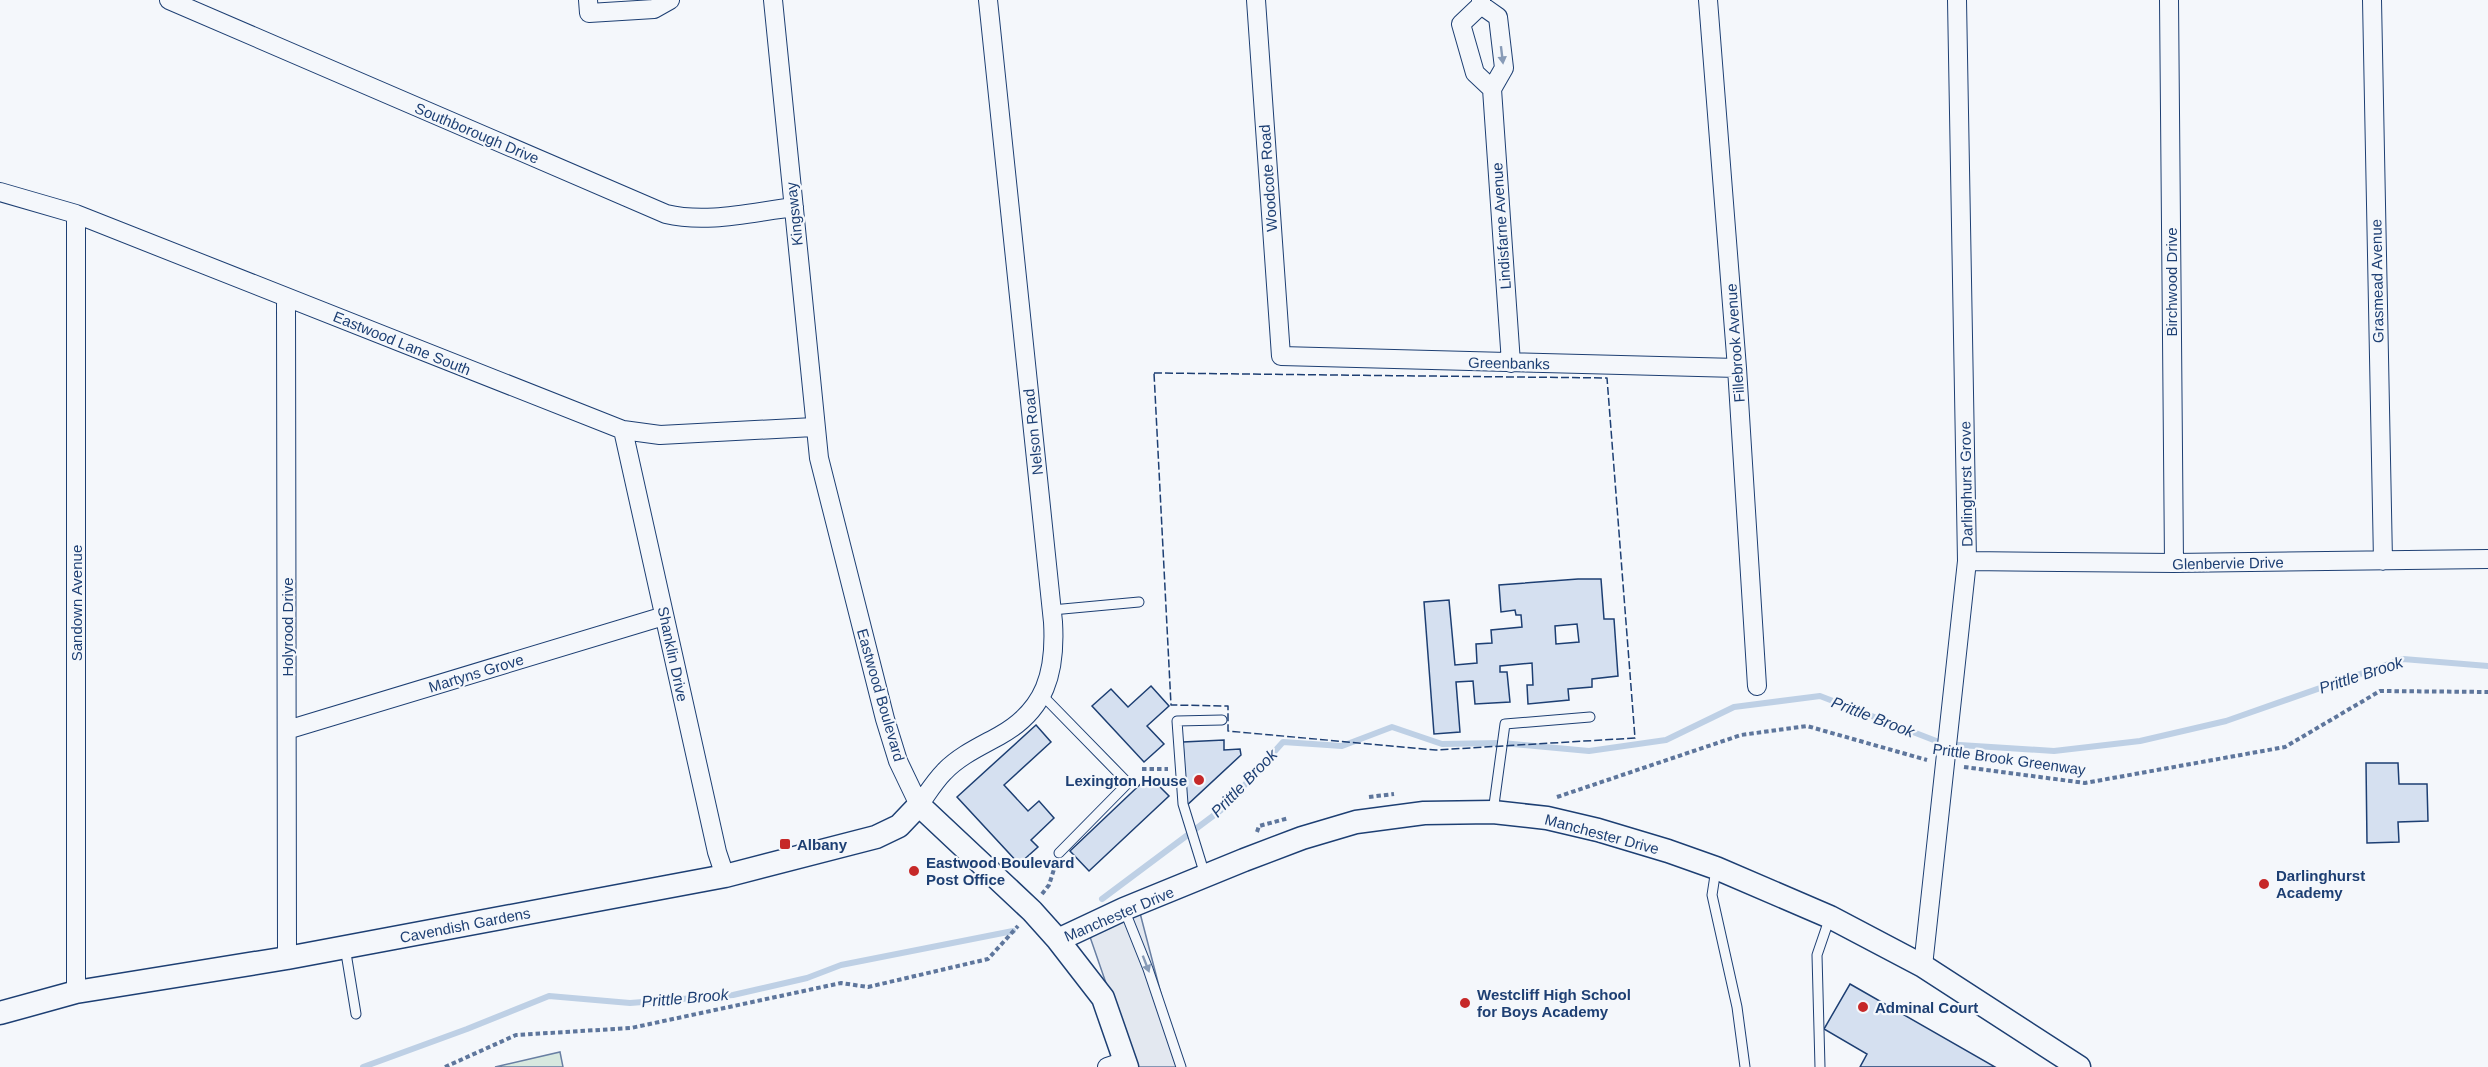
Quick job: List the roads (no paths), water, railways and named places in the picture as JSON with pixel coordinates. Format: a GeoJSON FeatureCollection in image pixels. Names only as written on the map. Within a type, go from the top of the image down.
{"type":"FeatureCollection","features":[{"type":"Feature","properties":{"kind":"street","name":"Southborough Drive"},"geometry":{"type":"LineString","coordinates":[[169,0],[666,214],[685,219],[794,207]]}},
{"type":"Feature","properties":{"kind":"street"},"geometry":{"type":"LineString","coordinates":[[588,0],[589,13],[654,9],[670,0]]}},
{"type":"Feature","properties":{"kind":"street","name":"Kingsway"},"geometry":{"type":"LineString","coordinates":[[773,0],[814,427]]}},
{"type":"Feature","properties":{"kind":"street","name":"Nelson Road"},"geometry":{"type":"LineString","coordinates":[[919,805],[944,771],[1009,729],[1025,715],[1042,695],[1053,664],[1055,646],[988,0]]}},
{"type":"Feature","properties":{"kind":"street","name":"Woodcote Road"},"geometry":{"type":"LineString","coordinates":[[1256,0],[1281,356]]}},
{"type":"Feature","properties":{"kind":"street","name":"Fillebrook Avenue"},"geometry":{"type":"LineString","coordinates":[[1708,0],[1737,368],[1757,686]]}},
{"type":"Feature","properties":{"kind":"street","name":"Darlinghurst Grove"},"geometry":{"type":"LineString","coordinates":[[1923,966],[1943,764],[1967,561],[1957,0]]}},
{"type":"Feature","properties":{"kind":"street","name":"Birchwood Drive"},"geometry":{"type":"LineString","coordinates":[[2169,0],[2174,563]]}},
{"type":"Feature","properties":{"kind":"street","name":"Grasmead Avenue"},"geometry":{"type":"LineString","coordinates":[[2372,0],[2382,561]]}},
{"type":"Feature","properties":{"kind":"street","name":"Lindisfarne Avenue"},"geometry":{"type":"LineString","coordinates":[[1492,89],[1475,73],[1461,24],[1481,2],[1498,17],[1504,68],[1492,89],[1511,363]]}},
{"type":"Feature","properties":{"kind":"street","name":"Eastwood Lane South"},"geometry":{"type":"LineString","coordinates":[[0,192],[76,214],[623,430],[660,435],[814,427]]}},
{"type":"Feature","properties":{"kind":"street","name":"Sandown Avenue"},"geometry":{"type":"LineString","coordinates":[[76,214],[76,992]]}},
{"type":"Feature","properties":{"kind":"street","name":"Holyrood Drive"},"geometry":{"type":"LineString","coordinates":[[286,297],[287,958]]}},
{"type":"Feature","properties":{"kind":"street","name":"Greenbanks"},"geometry":{"type":"LineString","coordinates":[[1281,356],[1737,368]]}},
{"type":"Feature","properties":{"kind":"street","name":"Eastwood Boulevard"},"geometry":{"type":"LineString","coordinates":[[814,427],[819,458],[885,719],[898,761],[919,805],[1032,910],[1103,998],[1119,1065]]}},
{"type":"Feature","properties":{"kind":"street","name":"Shanklin Drive"},"geometry":{"type":"LineString","coordinates":[[623,430],[717,852],[725,876]]}},
{"type":"Feature","properties":{"kind":"street","name":"Glenbervie Drive"},"geometry":{"type":"LineString","coordinates":[[1967,561],[2174,563],[2488,560]]}},
{"type":"Feature","properties":{"kind":"street","name":"Martyns Grove"},"geometry":{"type":"LineString","coordinates":[[287,730],[664,616]]}},
{"type":"Feature","properties":{"kind":"street","name":"Cavendish Gardens"},"geometry":{"type":"LineString","coordinates":[[0,1013],[76,992],[287,958],[725,876],[876,837],[899,826],[919,805]]}},
{"type":"Feature","properties":{"kind":"street","name":"Manchester Drive"},"geometry":{"type":"LineString","coordinates":[[1058,940],[1124,909],[1302,838],[1356,822],[1424,813],[1493,812],[1547,818],[1598,830],[1716,868],[1830,917],[1923,966],[2079,1067]]}},
{"type":"Feature","properties":{"kind":"lane"},"geometry":{"type":"LineString","coordinates":[[1052,610],[1139,602]]}},
{"type":"Feature","properties":{"kind":"lane"},"geometry":{"type":"LineString","coordinates":[[1042,695],[1128,783],[1059,853]]}},
{"type":"Feature","properties":{"kind":"lane"},"geometry":{"type":"LineString","coordinates":[[1493,812],[1505,724],[1590,717]]}},
{"type":"Feature","properties":{"kind":"lane"},"geometry":{"type":"LineString","coordinates":[[1206,877],[1185,814],[1177,721],[1222,720]]}},
{"type":"Feature","properties":{"kind":"lane"},"geometry":{"type":"LineString","coordinates":[[1716,868],[1712,895],[1737,1007],[1745,1067]]}},
{"type":"Feature","properties":{"kind":"lane"},"geometry":{"type":"LineString","coordinates":[[1124,909],[1148,969],[1181,1067]]}},
{"type":"Feature","properties":{"kind":"lane"},"geometry":{"type":"LineString","coordinates":[[1820,1067],[1817,955],[1830,917]]}},
{"type":"Feature","properties":{"kind":"lane"},"geometry":{"type":"LineString","coordinates":[[345,947],[356,1014]]}},
{"type":"Feature","properties":{"kind":"waterway","name":"Prittle Brook"},"geometry":{"type":"LineString","coordinates":[[1102,899],[1225,807],[1283,742],[1342,746],[1392,727],[1442,744],[1502,743],[1589,751],[1666,740],[1734,707],[1820,696],[1944,744],[2054,751],[2140,741],[2226,721],[2403,659],[2488,666]]}},
{"type":"Feature","properties":{"kind":"waterway","name":"Prittle Brook"},"geometry":{"type":"LineString","coordinates":[[363,1067],[549,996],[630,1003],[733,995],[807,978],[841,965],[1013,931]]}},
{"type":"Feature","properties":{"kind":"place","name":"Lexington House"},"geometry":{"type":"Point","coordinates":[1199,780]}},
{"type":"Feature","properties":{"kind":"place","name":"Albany"},"geometry":{"type":"Point","coordinates":[785,844]}},
{"type":"Feature","properties":{"kind":"place","name":"Eastwood Boulevard Post Office"},"geometry":{"type":"Point","coordinates":[914,871]}},
{"type":"Feature","properties":{"kind":"place","name":"Darlinghurst Academy"},"geometry":{"type":"Point","coordinates":[2264,884]}},
{"type":"Feature","properties":{"kind":"place","name":"Westcliff High School for Boys Academy"},"geometry":{"type":"Point","coordinates":[1465,1003]}},
{"type":"Feature","properties":{"kind":"place","name":"Adminal Court"},"geometry":{"type":"Point","coordinates":[1863,1007]}}]}
